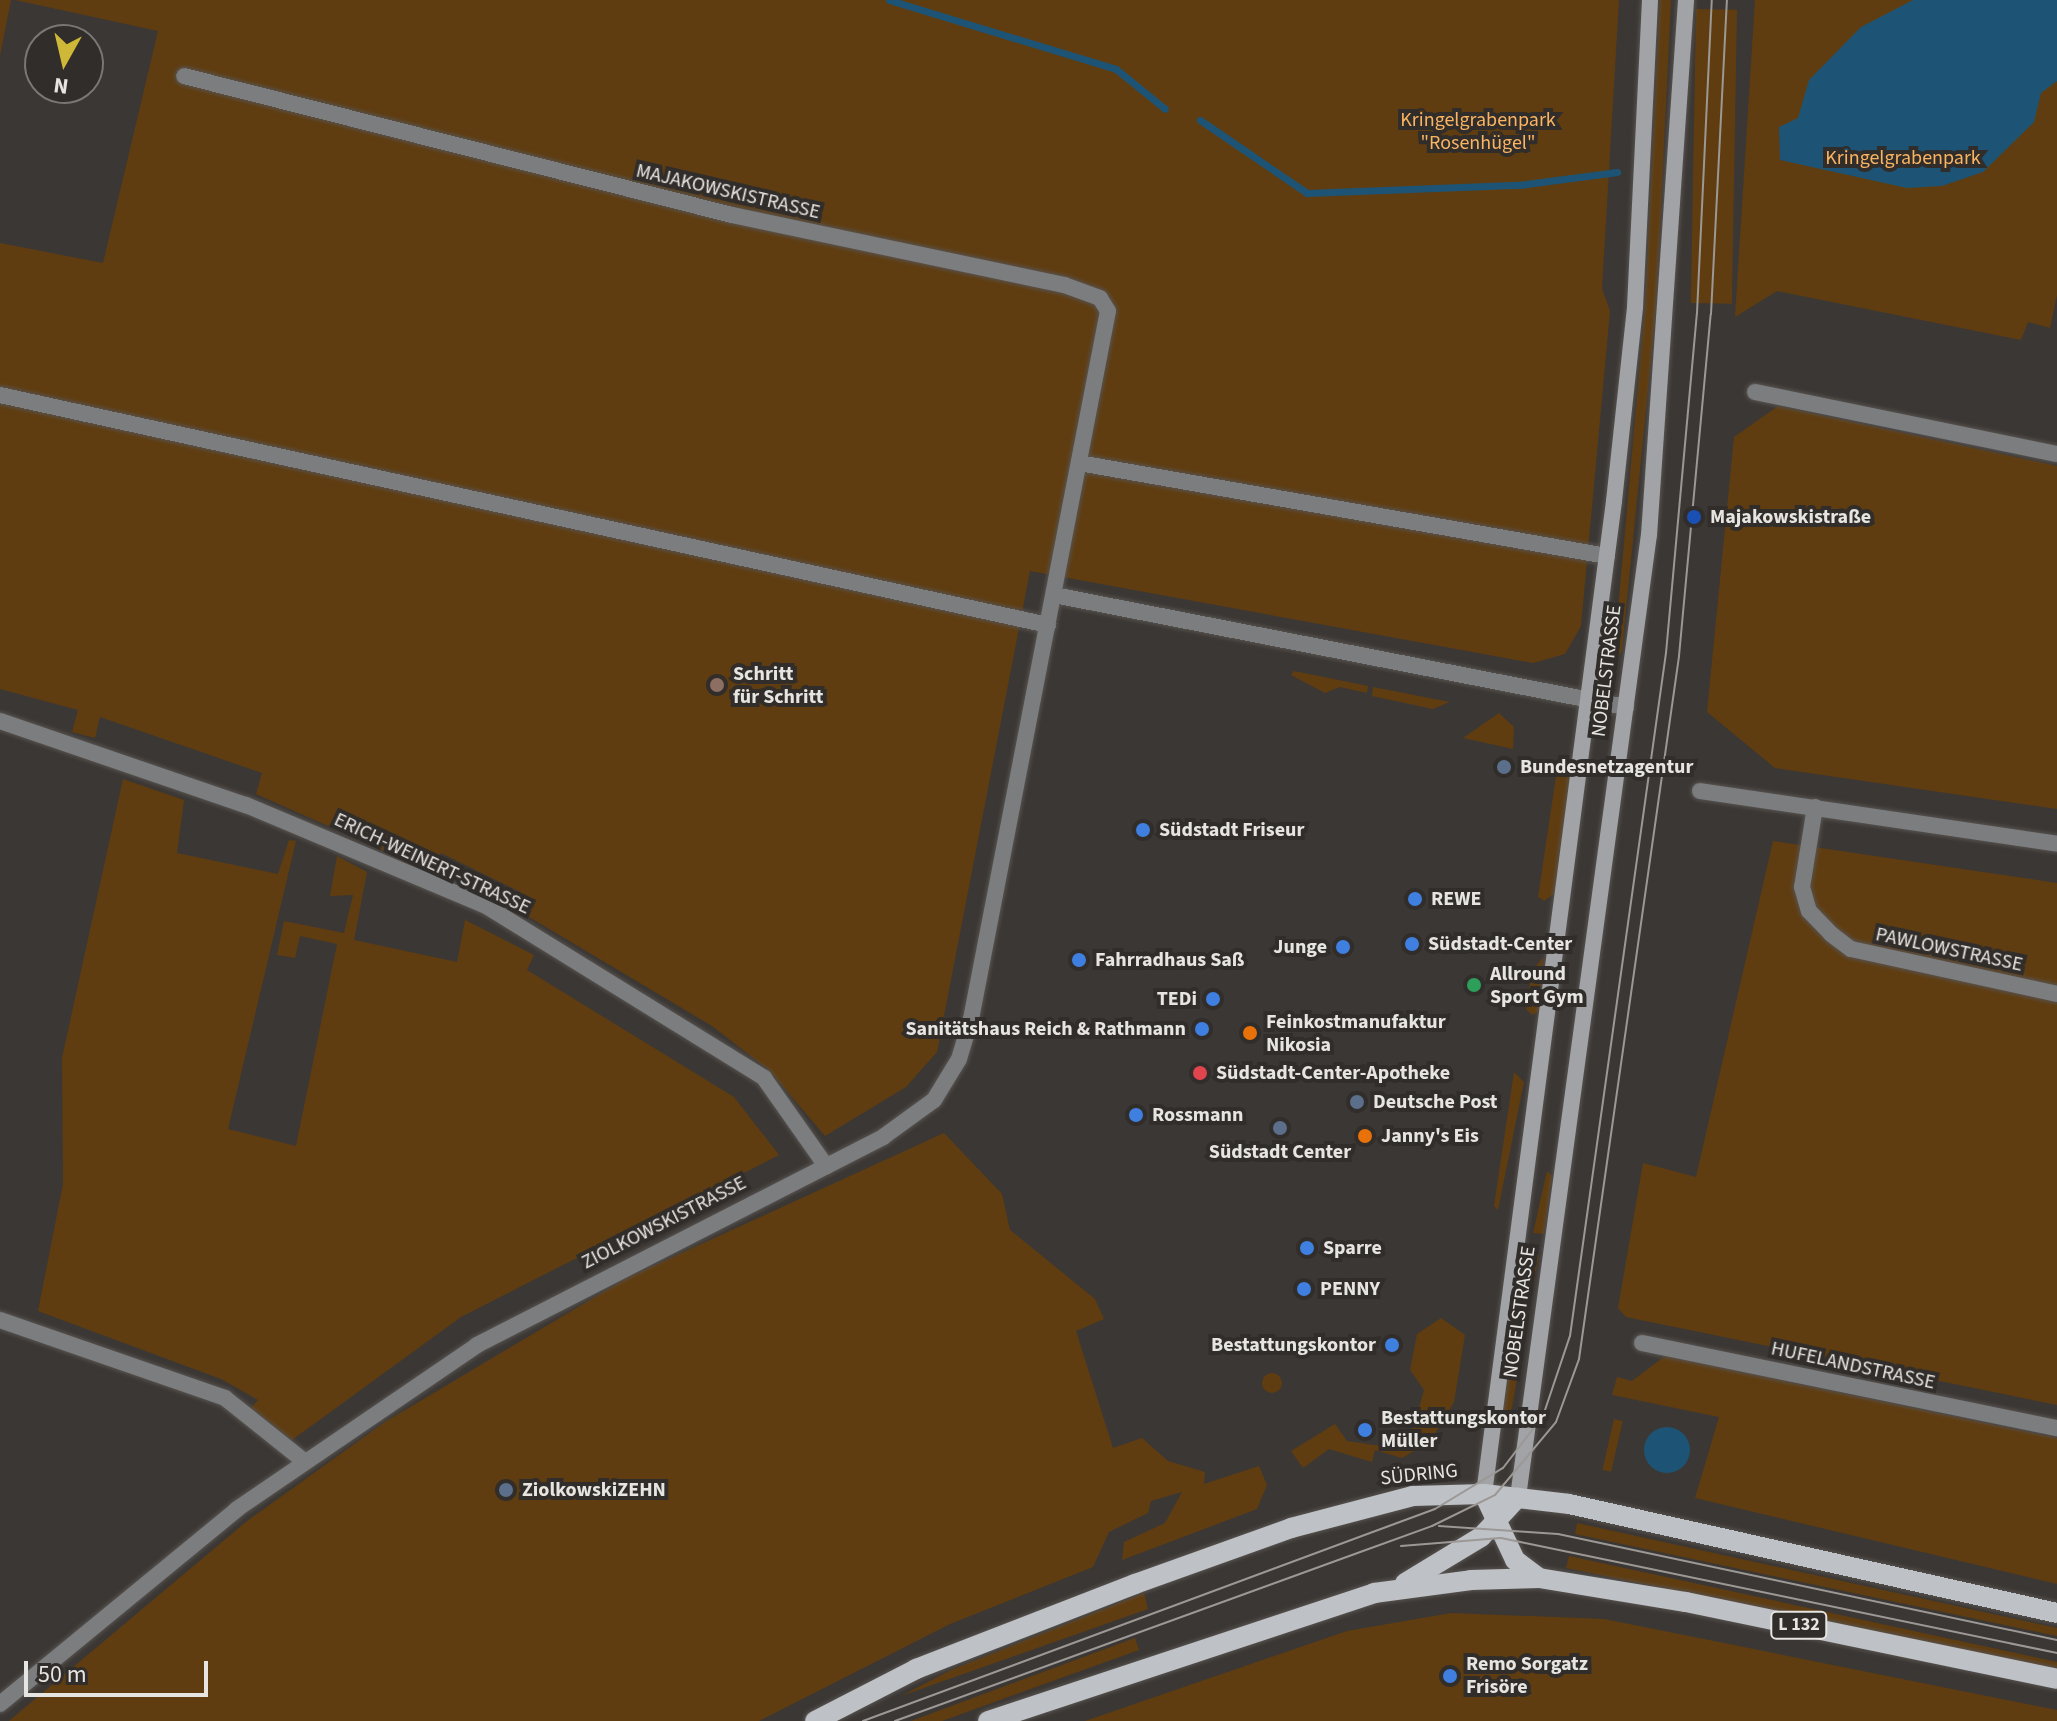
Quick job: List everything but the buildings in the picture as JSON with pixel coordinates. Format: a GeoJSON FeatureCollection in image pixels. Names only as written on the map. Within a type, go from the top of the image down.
{"type":"FeatureCollection","features":[{"type":"Feature","properties":{"kind":"main road","name":"NOBELSTRASSE"},"geometry":{"type":"LineString","coordinates":[[1539,1578],[1515,1560],[1494,1525],[1484,1494],[1591,700],[1635,307],[1650,0]]}},
{"type":"Feature","properties":{"kind":"main road","name":"NOBELSTRASSE"},"geometry":{"type":"LineString","coordinates":[[1518,1497],[1626,707],[1659,427],[1686,0]]}},
{"type":"Feature","properties":{"kind":"main road","name":"SÜDRING"},"geometry":{"type":"LineString","coordinates":[[815,1721],[916,1669],[1291,1528],[1400,1498],[1484,1494],[1518,1497],[2057,1613]]}},
{"type":"Feature","properties":{"kind":"main road"},"geometry":{"type":"LineString","coordinates":[[988,1721],[1398,1587],[1494,1525],[1518,1497]]}},
{"type":"Feature","properties":{"kind":"main road","name":"L 132"},"geometry":{"type":"LineString","coordinates":[[1398,1587],[1539,1578],[2057,1679]]}},
{"type":"Feature","properties":{"kind":"street","name":"MAJAKOWSKISTRASSE"},"geometry":{"type":"LineString","coordinates":[[184,76],[732,215],[1100,298],[1108,311],[1054,595]]}},
{"type":"Feature","properties":{"kind":"street"},"geometry":{"type":"LineString","coordinates":[[1755,392],[2057,454]]}},
{"type":"Feature","properties":{"kind":"street"},"geometry":{"type":"LineString","coordinates":[[0,395],[1048,625]]}},
{"type":"Feature","properties":{"kind":"street"},"geometry":{"type":"LineString","coordinates":[[1079,463],[1607,556]]}},
{"type":"Feature","properties":{"kind":"street"},"geometry":{"type":"LineString","coordinates":[[1054,595],[1626,707]]}},
{"type":"Feature","properties":{"kind":"street","name":"ZIOLKOWSKISTRASSE"},"geometry":{"type":"LineString","coordinates":[[0,1704],[304,1461],[477,1345],[909,1123],[959,1059],[1054,595]]}},
{"type":"Feature","properties":{"kind":"street","name":"ERICH-WEINERT-STRASSE"},"geometry":{"type":"LineString","coordinates":[[0,721],[246,805],[486,906],[764,1078],[826,1166]]}},
{"type":"Feature","properties":{"kind":"street"},"geometry":{"type":"LineString","coordinates":[[1700,791],[2057,844]]}},
{"type":"Feature","properties":{"kind":"street","name":"PAWLOWSTRASSE"},"geometry":{"type":"LineString","coordinates":[[1815,807],[1802,887],[1809,911],[1831,934],[1851,949],[2057,994]]}},
{"type":"Feature","properties":{"kind":"street"},"geometry":{"type":"LineString","coordinates":[[0,1320],[225,1398],[304,1461]]}},
{"type":"Feature","properties":{"kind":"street","name":"HUFELANDSTRASSE"},"geometry":{"type":"LineString","coordinates":[[1642,1343],[2057,1428]]}},
{"type":"Feature","properties":{"kind":"green space"},"geometry":{"type":"Polygon","coordinates":[[[0,0],[11,0],[0,56],[0,0]]]}},
{"type":"Feature","properties":{"kind":"green space","name":"Kringelgrabenpark \"Rosenhügel\""},"geometry":{"type":"Polygon","coordinates":[[[15,0],[1619,0],[1602,289],[1610,311],[1581,626],[1565,654],[1533,663],[1030,571],[937,1052],[906,1087],[825,1136],[769,1070],[712,1026],[519,911],[522,893],[441,853],[432,872],[256,794],[262,773],[100,717],[95,738],[72,732],[78,710],[0,689],[0,243],[103,263],[158,31],[15,0]]]}},
{"type":"Feature","properties":{"kind":"green space"},"geometry":{"type":"Polygon","coordinates":[[[1660,0],[1671,0],[1656,309],[1622,650],[1613,665],[1645,308],[1660,0]]]}},
{"type":"Feature","properties":{"kind":"green space","name":"Kringelgrabenpark"},"geometry":{"type":"Polygon","coordinates":[[[1755,0],[2057,0],[2057,295],[2050,328],[2028,322],[2021,340],[1777,291],[1735,317],[1755,0]]]}},
{"type":"Feature","properties":{"kind":"green space"},"geometry":{"type":"Polygon","coordinates":[[[1696,9],[1737,10],[1732,304],[1691,303],[1696,9]]]}},
{"type":"Feature","properties":{"kind":"green space"},"geometry":{"type":"Polygon","coordinates":[[[1778,406],[2057,466],[2057,809],[1775,768],[1707,712],[1734,437],[1778,406]]]}},
{"type":"Feature","properties":{"kind":"green space"},"geometry":{"type":"Polygon","coordinates":[[[1294,671],[1368,686],[1367,693],[1340,687],[1325,693],[1291,675],[1294,671]]]}},
{"type":"Feature","properties":{"kind":"green space"},"geometry":{"type":"Polygon","coordinates":[[[1373,687],[1450,702],[1433,709],[1372,696],[1373,687]]]}},
{"type":"Feature","properties":{"kind":"green space"},"geometry":{"type":"Polygon","coordinates":[[[1499,713],[1514,727],[1513,749],[1463,738],[1499,713]]]}},
{"type":"Feature","properties":{"kind":"green space"},"geometry":{"type":"Polygon","coordinates":[[[1558,763],[1574,764],[1557,892],[1544,901],[1538,897],[1558,763]]]}},
{"type":"Feature","properties":{"kind":"green space"},"geometry":{"type":"Polygon","coordinates":[[[123,779],[184,800],[177,853],[278,874],[289,840],[296,841],[228,1129],[296,1146],[337,944],[300,936],[295,958],[277,955],[284,921],[344,933],[353,895],[330,896],[337,856],[367,872],[354,940],[457,962],[465,920],[534,955],[527,970],[734,1097],[779,1155],[461,1317],[292,1440],[251,1408],[258,1400],[221,1379],[38,1311],[63,1184],[62,1058],[123,779]]]}},
{"type":"Feature","properties":{"kind":"green space"},"geometry":{"type":"Polygon","coordinates":[[[1773,841],[2057,883],[2057,1405],[1626,1317],[1618,1308],[1643,1163],[1696,1177],[1773,841]]]}},
{"type":"Feature","properties":{"kind":"green space"},"geometry":{"type":"Polygon","coordinates":[[[1543,957],[1540,1011],[1532,1015],[1526,1009],[1532,971],[1543,957]]]}},
{"type":"Feature","properties":{"kind":"green space"},"geometry":{"type":"Polygon","coordinates":[[[1514,1072],[1524,1082],[1498,1210],[1494,1206],[1514,1072]]]}},
{"type":"Feature","properties":{"kind":"green space"},"geometry":{"type":"Polygon","coordinates":[[[944,1133],[1002,1194],[1010,1230],[1095,1299],[1104,1319],[1076,1331],[1113,1448],[1142,1438],[1168,1461],[1205,1472],[1204,1484],[1259,1466],[1267,1485],[1257,1509],[1122,1560],[1124,1542],[1165,1523],[1182,1492],[1151,1501],[1148,1513],[1109,1532],[1093,1567],[950,1624],[759,1721],[9,1721],[247,1521],[385,1422],[627,1278],[944,1133]]]}},
{"type":"Feature","properties":{"kind":"green space"},"geometry":{"type":"Polygon","coordinates":[[[1547,1171],[1552,1176],[1544,1234],[1533,1233],[1547,1171]]]}},
{"type":"Feature","properties":{"kind":"green space"},"geometry":{"type":"Polygon","coordinates":[[[1528,1253],[1539,1255],[1510,1420],[1499,1418],[1528,1253]]]}},
{"type":"Feature","properties":{"kind":"green space"},"geometry":{"type":"Polygon","coordinates":[[[1441,1318],[1465,1335],[1454,1402],[1430,1442],[1402,1458],[1375,1450],[1372,1462],[1329,1449],[1303,1468],[1291,1451],[1335,1424],[1347,1441],[1407,1450],[1424,1390],[1410,1370],[1417,1334],[1441,1318]]]}},
{"type":"Feature","properties":{"kind":"green space"},"geometry":{"type":"Polygon","coordinates":[[[1665,1356],[2057,1438],[2057,1584],[1695,1498],[1719,1417],[1612,1395],[1617,1377],[1632,1381],[1665,1356]]]}},
{"type":"Feature","properties":{"kind":"green space"},"geometry":{"type":"Polygon","coordinates":[[[1268,1373],[1276,1373],[1282,1383],[1276,1393],[1268,1393],[1262,1387],[1262,1379],[1268,1373]]]}},
{"type":"Feature","properties":{"kind":"green space"},"geometry":{"type":"Polygon","coordinates":[[[1614,1419],[1623,1421],[1611,1472],[1602,1470],[1614,1419]]]}},
{"type":"Feature","properties":{"kind":"green space"},"geometry":{"type":"Polygon","coordinates":[[[1577,1523],[2057,1628],[2057,1636],[1575,1534],[1577,1523]]]}},
{"type":"Feature","properties":{"kind":"green space"},"geometry":{"type":"Polygon","coordinates":[[[1569,1556],[2057,1662],[2057,1669],[1566,1568],[1569,1556]]]}},
{"type":"Feature","properties":{"kind":"green space"},"geometry":{"type":"Polygon","coordinates":[[[1144,1593],[1148,1609],[901,1696],[951,1670],[1144,1593]]]}},
{"type":"Feature","properties":{"kind":"green space"},"geometry":{"type":"Polygon","coordinates":[[[1451,1613],[1604,1619],[2057,1710],[2057,1721],[1085,1721],[1347,1631],[1451,1613]]]}},
{"type":"Feature","properties":{"kind":"green space"},"geometry":{"type":"Polygon","coordinates":[[[1135,1638],[1139,1650],[942,1721],[911,1721],[1135,1638]]]}},
{"type":"Feature","properties":{"kind":"water"},"geometry":{"type":"Polygon","coordinates":[[[1913,0],[2057,0],[2057,81],[2041,93],[2034,122],[1983,172],[1942,186],[1907,188],[1780,160],[1779,127],[1798,118],[1809,80],[1861,27],[1913,0]]]}},
{"type":"Feature","properties":{"kind":"water"},"geometry":{"type":"Polygon","coordinates":[[[1667,1427],[1683,1434],[1690,1450],[1683,1466],[1667,1473],[1651,1466],[1644,1450],[1651,1434],[1667,1427]]]}},
{"type":"Feature","properties":{"kind":"waterway"},"geometry":{"type":"LineString","coordinates":[[889,0],[1116,69],[1165,109]]}},
{"type":"Feature","properties":{"kind":"waterway"},"geometry":{"type":"LineString","coordinates":[[1200,120],[1307,193],[1519,185],[1617,172]]}},
{"type":"Feature","properties":{"kind":"tram line"},"geometry":{"type":"LineString","coordinates":[[863,1721],[1435,1509],[1503,1468],[1543,1416],[1570,1336],[1666,653],[1697,313],[1712,0]]}},
{"type":"Feature","properties":{"kind":"tram line"},"geometry":{"type":"LineString","coordinates":[[895,1721],[1432,1526],[1495,1495],[1556,1422],[1579,1359],[1679,656],[1711,314],[1727,0]]}},
{"type":"Feature","properties":{"kind":"tram line"},"geometry":{"type":"LineString","coordinates":[[1439,1526],[1558,1534],[2057,1640]]}},
{"type":"Feature","properties":{"kind":"tram line"},"geometry":{"type":"LineString","coordinates":[[1401,1546],[1501,1538],[2057,1653]]}},
{"type":"Feature","properties":{"kind":"place","name":"Majakowskistraße"},"geometry":{"type":"Point","coordinates":[1694,517]}},
{"type":"Feature","properties":{"kind":"place","name":"Schritt für Schritt"},"geometry":{"type":"Point","coordinates":[717,685]}},
{"type":"Feature","properties":{"kind":"place","name":"Bundesnetzagentur"},"geometry":{"type":"Point","coordinates":[1504,767]}},
{"type":"Feature","properties":{"kind":"place","name":"Südstadt Friseur"},"geometry":{"type":"Point","coordinates":[1143,830]}},
{"type":"Feature","properties":{"kind":"place","name":"REWE"},"geometry":{"type":"Point","coordinates":[1415,899]}},
{"type":"Feature","properties":{"kind":"place","name":"Südstadt-Center"},"geometry":{"type":"Point","coordinates":[1412,944]}},
{"type":"Feature","properties":{"kind":"place","name":"Junge"},"geometry":{"type":"Point","coordinates":[1343,947]}},
{"type":"Feature","properties":{"kind":"place","name":"Fahrradhaus Saß"},"geometry":{"type":"Point","coordinates":[1079,960]}},
{"type":"Feature","properties":{"kind":"place","name":"Allround Sport Gym"},"geometry":{"type":"Point","coordinates":[1474,985]}},
{"type":"Feature","properties":{"kind":"place","name":"TEDi"},"geometry":{"type":"Point","coordinates":[1213,999]}},
{"type":"Feature","properties":{"kind":"place","name":"Sanitätshaus Reich & Rathmann"},"geometry":{"type":"Point","coordinates":[1202,1029]}},
{"type":"Feature","properties":{"kind":"place","name":"Feinkostmanufaktur Nikosia"},"geometry":{"type":"Point","coordinates":[1250,1033]}},
{"type":"Feature","properties":{"kind":"place","name":"Südstadt-Center-Apotheke"},"geometry":{"type":"Point","coordinates":[1200,1073]}},
{"type":"Feature","properties":{"kind":"place","name":"Deutsche Post"},"geometry":{"type":"Point","coordinates":[1357,1102]}},
{"type":"Feature","properties":{"kind":"place","name":"Rossmann"},"geometry":{"type":"Point","coordinates":[1136,1115]}},
{"type":"Feature","properties":{"kind":"place","name":"Südstadt Center"},"geometry":{"type":"Point","coordinates":[1280,1128]}},
{"type":"Feature","properties":{"kind":"place","name":"Janny's Eis"},"geometry":{"type":"Point","coordinates":[1365,1136]}},
{"type":"Feature","properties":{"kind":"place","name":"Sparre"},"geometry":{"type":"Point","coordinates":[1307,1248]}},
{"type":"Feature","properties":{"kind":"place","name":"PENNY"},"geometry":{"type":"Point","coordinates":[1304,1289]}},
{"type":"Feature","properties":{"kind":"place","name":"Bestattungskontor"},"geometry":{"type":"Point","coordinates":[1392,1345]}},
{"type":"Feature","properties":{"kind":"place","name":"Bestattungskontor Müller"},"geometry":{"type":"Point","coordinates":[1365,1430]}},
{"type":"Feature","properties":{"kind":"place","name":"ZiolkowskiZEHN"},"geometry":{"type":"Point","coordinates":[506,1490]}},
{"type":"Feature","properties":{"kind":"place","name":"Remo Sorgatz Frisöre"},"geometry":{"type":"Point","coordinates":[1450,1676]}}]}
